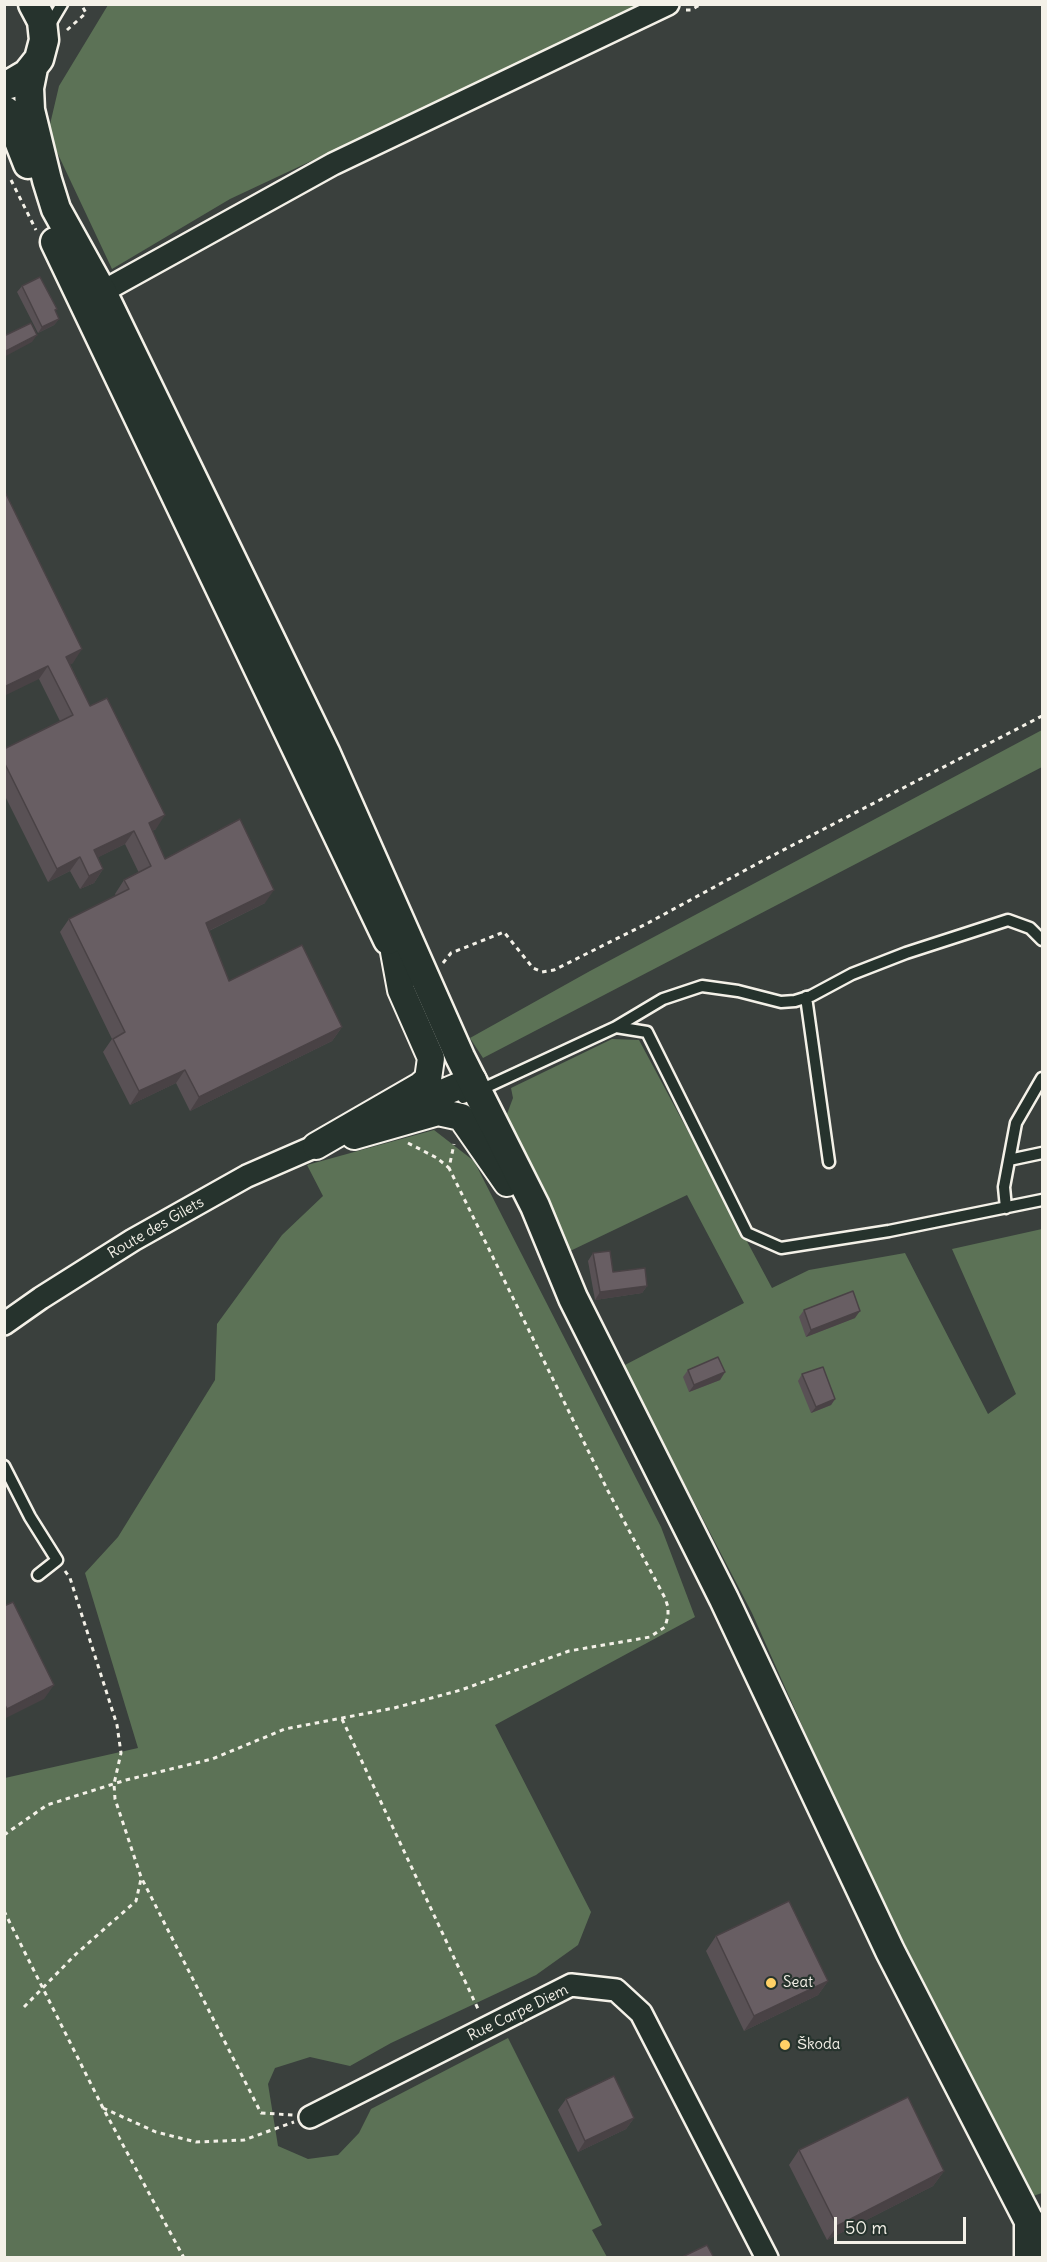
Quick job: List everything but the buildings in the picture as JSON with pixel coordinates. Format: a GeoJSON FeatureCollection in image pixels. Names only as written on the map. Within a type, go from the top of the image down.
{"type":"FeatureCollection","features":[{"type":"Feature","properties":{"kind":"main road"},"geometry":{"type":"LineString","coordinates":[[4,85],[27,74],[39,59],[45,40],[42,21],[33,4]]}},
{"type":"Feature","properties":{"kind":"main road"},"geometry":{"type":"LineString","coordinates":[[33,68],[29,88],[30,110],[47,180],[56,209],[92,297],[394,952],[468,1096],[526,1221],[573,1298]]}},
{"type":"Feature","properties":{"kind":"main road"},"geometry":{"type":"LineString","coordinates":[[4,110],[8,113],[42,200],[55,243],[92,297],[325,752],[460,1057],[468,1096],[535,1206],[573,1298],[724,1599],[890,1951],[1036,2227],[1029,2258]]}},
{"type":"Feature","properties":{"kind":"street"},"geometry":{"type":"LineString","coordinates":[[92,297],[333,164],[668,4]]}},
{"type":"Feature","properties":{"kind":"street","name":"Route des Gilets"},"geometry":{"type":"LineString","coordinates":[[316,1146],[420,1086],[428,1079],[431,1058],[401,990],[394,952]]}},
{"type":"Feature","properties":{"kind":"street","name":"Route des Gilets"},"geometry":{"type":"LineString","coordinates":[[316,1146],[438,1112],[461,1117],[468,1096]]}},
{"type":"Feature","properties":{"kind":"street","name":"Route des Gilets"},"geometry":{"type":"LineString","coordinates":[[4,1324],[133,1240],[247,1176],[316,1146],[468,1096]]}},
{"type":"Feature","properties":{"kind":"street","name":"Rue Carpe Diem"},"geometry":{"type":"LineString","coordinates":[[310,2117],[571,1985],[616,1990],[641,2013],[767,2258]]}},
{"type":"Feature","properties":{"kind":"lane"},"geometry":{"type":"LineString","coordinates":[[44,33],[62,4]]}},
{"type":"Feature","properties":{"kind":"lane"},"geometry":{"type":"LineString","coordinates":[[468,1096],[616,1027],[663,999],[702,986],[738,991],[781,1002],[795,1001],[895,957],[1008,920],[1030,928],[1042,940]]}},
{"type":"Feature","properties":{"kind":"lane"},"geometry":{"type":"LineString","coordinates":[[806,997],[829,1162]]}},
{"type":"Feature","properties":{"kind":"lane"},"geometry":{"type":"LineString","coordinates":[[616,1027],[647,1032],[747,1233],[781,1248],[889,1231],[1042,1200]]}},
{"type":"Feature","properties":{"kind":"lane"},"geometry":{"type":"LineString","coordinates":[[1006,1208],[1004,1187],[1016,1123],[1042,1079]]}},
{"type":"Feature","properties":{"kind":"lane"},"geometry":{"type":"LineString","coordinates":[[1009,1160],[1042,1153]]}},
{"type":"Feature","properties":{"kind":"lane"},"geometry":{"type":"LineString","coordinates":[[4,1466],[30,1517],[57,1560],[38,1575]]}},
{"type":"Feature","properties":{"kind":"path"},"geometry":{"type":"LineString","coordinates":[[444,973],[443,963],[450,953],[504,932],[533,968],[542,972],[554,970],[1042,716]]}},
{"type":"Feature","properties":{"kind":"path"},"geometry":{"type":"LineString","coordinates":[[4,1835],[47,1805],[114,1784],[212,1759],[285,1729],[342,1719],[461,1690],[569,1651],[650,1637],[665,1627],[668,1606],[665,1598],[608,1491],[449,1168],[468,1096]]}},
{"type":"Feature","properties":{"kind":"path"},"geometry":{"type":"LineString","coordinates":[[57,1560],[70,1578],[117,1725],[121,1753],[114,1784],[115,1799],[141,1877],[261,2113],[310,2117]]}},
{"type":"Feature","properties":{"kind":"path"},"geometry":{"type":"LineString","coordinates":[[342,1719],[486,2028]]}},
{"type":"Feature","properties":{"kind":"path"},"geometry":{"type":"LineString","coordinates":[[24,2007],[75,1954],[136,1901],[141,1877]]}},
{"type":"Feature","properties":{"kind":"path"},"geometry":{"type":"LineString","coordinates":[[4,1911],[103,2108],[184,2258]]}},
{"type":"Feature","properties":{"kind":"path"},"geometry":{"type":"LineString","coordinates":[[103,2108],[156,2132],[196,2142],[244,2140],[310,2117]]}},
{"type":"Feature","properties":{"kind":"green space"},"geometry":{"type":"Polygon","coordinates":[[[108,5],[644,5],[230,199],[112,269],[48,133],[59,86],[108,5]]]}},
{"type":"Feature","properties":{"kind":"green space"},"geometry":{"type":"Polygon","coordinates":[[[1042,730],[1042,767],[483,1058],[470,1038],[590,971],[1042,730]]]}},
{"type":"Feature","properties":{"kind":"green space"},"geometry":{"type":"Polygon","coordinates":[[[612,1039],[639,1040],[772,1288],[809,1270],[905,1253],[988,1414],[1016,1394],[952,1249],[1042,1229],[1042,2193],[1030,2197],[861,1858],[752,1613],[623,1366],[744,1303],[687,1195],[568,1252],[506,1123],[513,1098],[511,1088],[612,1039]]]}},
{"type":"Feature","properties":{"kind":"green space"},"geometry":{"type":"Polygon","coordinates":[[[434,1130],[474,1161],[661,1527],[695,1617],[495,1725],[591,1912],[578,1945],[536,1975],[391,2043],[350,2066],[310,2057],[275,2068],[268,2084],[278,2146],[308,2159],[338,2155],[359,2133],[371,2109],[508,2038],[602,2225],[592,2230],[607,2257],[5,2257],[5,1778],[138,1748],[85,1573],[118,1537],[215,1380],[217,1324],[282,1235],[323,1196],[307,1165],[434,1130]]]}},
{"type":"Feature","properties":{"kind":"place","name":"Seat"},"geometry":{"type":"Point","coordinates":[771,1983]}},
{"type":"Feature","properties":{"kind":"place","name":"Škoda"},"geometry":{"type":"Point","coordinates":[785,2045]}}]}
